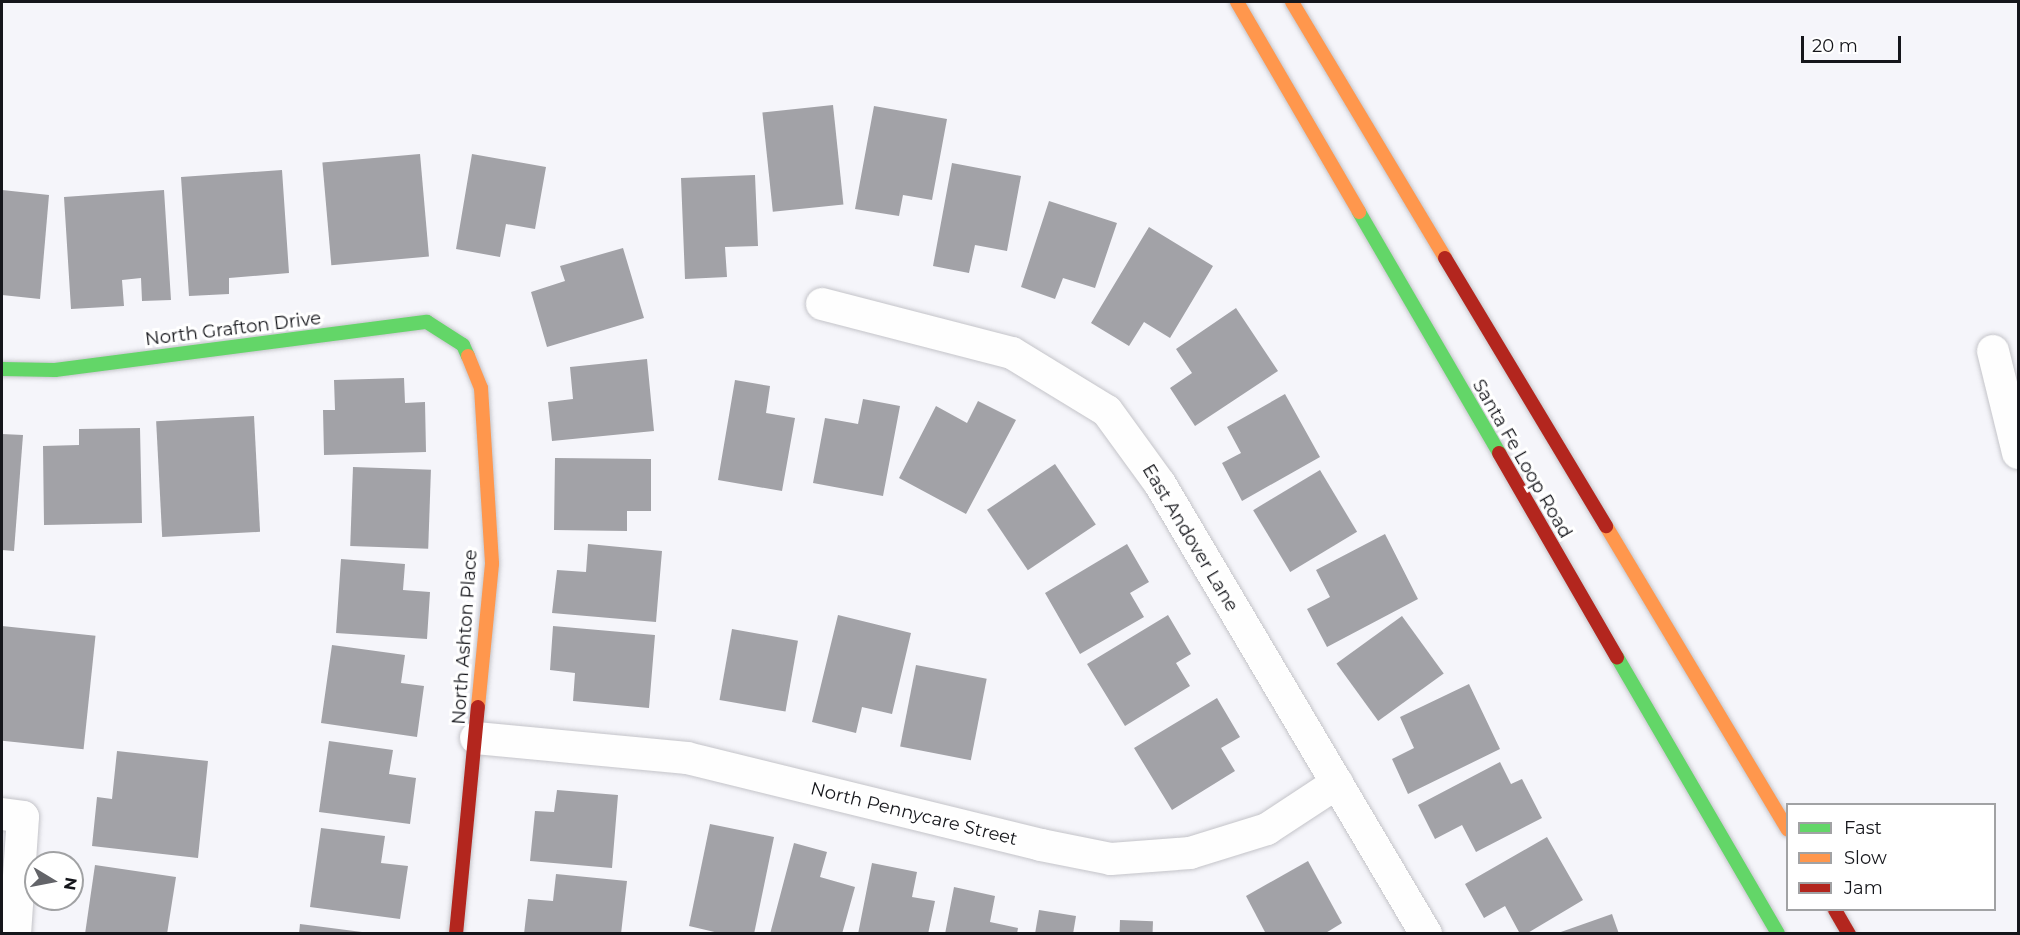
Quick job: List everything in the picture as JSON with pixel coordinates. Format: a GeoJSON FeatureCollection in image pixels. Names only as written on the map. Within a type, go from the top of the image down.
{"type":"FeatureCollection","features":[{"type":"Feature","properties":{"kind":"main road","name":"Santa Fe Loop Road"},"geometry":{"type":"LineString","coordinates":[[1237,2],[1778,933]]}},
{"type":"Feature","properties":{"kind":"main road","name":"Santa Fe Loop Road"},"geometry":{"type":"LineString","coordinates":[[1293,2],[1786,827]]}},
{"type":"Feature","properties":{"kind":"main road","name":"North Grafton Drive"},"geometry":{"type":"LineString","coordinates":[[2,369],[55,370],[427,322],[462,345]]}},
{"type":"Feature","properties":{"kind":"main road","name":"North Ashton Place"},"geometry":{"type":"LineString","coordinates":[[456,933],[492,564],[481,388],[462,345]]}},
{"type":"Feature","properties":{"kind":"main road"},"geometry":{"type":"LineString","coordinates":[[1836,911],[1849,933]]}},
{"type":"Feature","properties":{"kind":"street","name":"East Andover Lane"},"geometry":{"type":"LineString","coordinates":[[822,304],[1012,352],[1107,411],[1160,484],[1426,933]]}},
{"type":"Feature","properties":{"kind":"street"},"geometry":{"type":"LineString","coordinates":[[1993,351],[2019,453]]}},
{"type":"Feature","properties":{"kind":"street","name":"North Pennycare Street"},"geometry":{"type":"LineString","coordinates":[[476,738],[687,758],[1041,845],[1112,859],[1190,853],[1267,829],[1337,783]]}},
{"type":"Feature","properties":{"kind":"street"},"geometry":{"type":"LineString","coordinates":[[2,814],[23,817],[15,933]]}},
{"type":"Feature","properties":{"kind":"building"},"geometry":{"type":"Polygon","coordinates":[[[833,105],[843,204],[773,212],[762,112],[833,105]]]}},
{"type":"Feature","properties":{"kind":"building"},"geometry":{"type":"Polygon","coordinates":[[[874,106],[947,119],[932,200],[903,195],[899,216],[855,209],[874,106]]]}},
{"type":"Feature","properties":{"kind":"building"},"geometry":{"type":"Polygon","coordinates":[[[420,154],[429,257],[331,265],[322,163],[420,154]]]}},
{"type":"Feature","properties":{"kind":"building"},"geometry":{"type":"Polygon","coordinates":[[[472,154],[546,167],[535,229],[506,224],[500,257],[456,249],[472,154]]]}},
{"type":"Feature","properties":{"kind":"building"},"geometry":{"type":"Polygon","coordinates":[[[952,163],[1021,176],[1007,251],[975,245],[969,273],[933,266],[952,163]]]}},
{"type":"Feature","properties":{"kind":"building"},"geometry":{"type":"Polygon","coordinates":[[[282,170],[289,273],[229,278],[229,294],[189,296],[181,177],[282,170]]]}},
{"type":"Feature","properties":{"kind":"building"},"geometry":{"type":"Polygon","coordinates":[[[755,175],[758,246],[725,247],[727,277],[685,279],[681,178],[755,175]]]}},
{"type":"Feature","properties":{"kind":"building"},"geometry":{"type":"Polygon","coordinates":[[[2,190],[49,195],[40,299],[2,295],[2,190]]]}},
{"type":"Feature","properties":{"kind":"building"},"geometry":{"type":"Polygon","coordinates":[[[164,190],[171,300],[142,301],[141,278],[122,280],[124,306],[71,309],[64,197],[164,190]]]}},
{"type":"Feature","properties":{"kind":"building"},"geometry":{"type":"Polygon","coordinates":[[[1049,201],[1117,223],[1095,288],[1063,278],[1055,299],[1021,287],[1049,201]]]}},
{"type":"Feature","properties":{"kind":"building"},"geometry":{"type":"Polygon","coordinates":[[[1149,227],[1213,266],[1170,338],[1144,322],[1129,346],[1091,323],[1149,227]]]}},
{"type":"Feature","properties":{"kind":"building"},"geometry":{"type":"Polygon","coordinates":[[[623,248],[644,318],[547,347],[531,292],[565,281],[560,266],[623,248]]]}},
{"type":"Feature","properties":{"kind":"building"},"geometry":{"type":"Polygon","coordinates":[[[1236,308],[1278,371],[1195,426],[1170,388],[1192,373],[1176,349],[1236,308]]]}},
{"type":"Feature","properties":{"kind":"building"},"geometry":{"type":"Polygon","coordinates":[[[647,359],[654,431],[552,441],[548,402],[573,399],[570,367],[647,359]]]}},
{"type":"Feature","properties":{"kind":"building"},"geometry":{"type":"Polygon","coordinates":[[[404,378],[405,403],[425,402],[426,452],[324,455],[323,410],[335,410],[334,380],[404,378]]]}},
{"type":"Feature","properties":{"kind":"building"},"geometry":{"type":"Polygon","coordinates":[[[735,380],[770,386],[766,413],[795,418],[782,491],[718,480],[735,380]]]}},
{"type":"Feature","properties":{"kind":"building"},"geometry":{"type":"Polygon","coordinates":[[[1285,394],[1320,457],[1242,501],[1222,463],[1241,453],[1227,427],[1285,394]]]}},
{"type":"Feature","properties":{"kind":"building"},"geometry":{"type":"Polygon","coordinates":[[[863,399],[900,406],[883,496],[813,483],[825,418],[858,424],[863,399]]]}},
{"type":"Feature","properties":{"kind":"building"},"geometry":{"type":"Polygon","coordinates":[[[978,401],[1016,420],[966,514],[899,478],[936,406],[967,423],[978,401]]]}},
{"type":"Feature","properties":{"kind":"building"},"geometry":{"type":"Polygon","coordinates":[[[254,416],[260,532],[162,537],[156,421],[254,416]]]}},
{"type":"Feature","properties":{"kind":"building"},"geometry":{"type":"Polygon","coordinates":[[[140,428],[142,523],[44,525],[43,446],[79,445],[79,429],[140,428]]]}},
{"type":"Feature","properties":{"kind":"building"},"geometry":{"type":"Polygon","coordinates":[[[2,434],[23,435],[14,551],[2,550],[2,434]]]}},
{"type":"Feature","properties":{"kind":"building"},"geometry":{"type":"Polygon","coordinates":[[[555,458],[651,459],[651,511],[627,511],[627,531],[554,530],[555,458]]]}},
{"type":"Feature","properties":{"kind":"building"},"geometry":{"type":"Polygon","coordinates":[[[1055,464],[1096,525],[1028,570],[987,510],[1055,464]]]}},
{"type":"Feature","properties":{"kind":"building"},"geometry":{"type":"Polygon","coordinates":[[[353,467],[431,470],[428,549],[350,546],[353,467]]]}},
{"type":"Feature","properties":{"kind":"building"},"geometry":{"type":"Polygon","coordinates":[[[1320,470],[1357,532],[1290,572],[1253,510],[1320,470]]]}},
{"type":"Feature","properties":{"kind":"building"},"geometry":{"type":"Polygon","coordinates":[[[1385,534],[1418,599],[1327,647],[1307,609],[1330,597],[1316,570],[1385,534]]]}},
{"type":"Feature","properties":{"kind":"building"},"geometry":{"type":"Polygon","coordinates":[[[588,544],[662,551],[656,622],[552,613],[557,570],[586,572],[588,544]]]}},
{"type":"Feature","properties":{"kind":"building"},"geometry":{"type":"Polygon","coordinates":[[[1127,544],[1149,582],[1130,593],[1144,617],[1080,654],[1045,593],[1127,544]]]}},
{"type":"Feature","properties":{"kind":"building"},"geometry":{"type":"Polygon","coordinates":[[[341,559],[405,564],[403,590],[430,592],[427,639],[336,633],[341,559]]]}},
{"type":"Feature","properties":{"kind":"building"},"geometry":{"type":"Polygon","coordinates":[[[838,615],[911,633],[892,714],[862,707],[856,733],[812,722],[838,615]]]}},
{"type":"Feature","properties":{"kind":"building"},"geometry":{"type":"Polygon","coordinates":[[[1168,615],[1191,654],[1176,663],[1190,686],[1125,726],[1087,664],[1168,615]]]}},
{"type":"Feature","properties":{"kind":"building"},"geometry":{"type":"Polygon","coordinates":[[[1402,616],[1444,673],[1378,721],[1336,664],[1402,616]]]}},
{"type":"Feature","properties":{"kind":"building"},"geometry":{"type":"Polygon","coordinates":[[[2,626],[95,636],[84,749],[2,741],[2,626]]]}},
{"type":"Feature","properties":{"kind":"building"},"geometry":{"type":"Polygon","coordinates":[[[553,626],[655,635],[649,708],[573,701],[575,673],[550,670],[553,626]]]}},
{"type":"Feature","properties":{"kind":"building"},"geometry":{"type":"Polygon","coordinates":[[[732,629],[798,641],[785,712],[719,700],[732,629]]]}},
{"type":"Feature","properties":{"kind":"building"},"geometry":{"type":"Polygon","coordinates":[[[332,645],[405,655],[401,683],[424,686],[417,737],[321,723],[332,645]]]}},
{"type":"Feature","properties":{"kind":"building"},"geometry":{"type":"Polygon","coordinates":[[[916,665],[987,679],[971,760],[900,746],[916,665]]]}},
{"type":"Feature","properties":{"kind":"building"},"geometry":{"type":"Polygon","coordinates":[[[1469,684],[1500,749],[1408,794],[1392,759],[1414,748],[1400,717],[1469,684]]]}},
{"type":"Feature","properties":{"kind":"building"},"geometry":{"type":"Polygon","coordinates":[[[1217,698],[1240,737],[1221,748],[1235,771],[1172,810],[1134,748],[1217,698]]]}},
{"type":"Feature","properties":{"kind":"building"},"geometry":{"type":"Polygon","coordinates":[[[329,741],[393,750],[389,774],[416,778],[410,824],[319,812],[329,741]]]}},
{"type":"Feature","properties":{"kind":"building"},"geometry":{"type":"Polygon","coordinates":[[[117,751],[208,761],[198,858],[92,846],[97,797],[112,799],[117,751]]]}},
{"type":"Feature","properties":{"kind":"building"},"geometry":{"type":"Polygon","coordinates":[[[1500,762],[1511,784],[1522,779],[1542,818],[1476,852],[1462,825],[1435,839],[1418,805],[1500,762]]]}},
{"type":"Feature","properties":{"kind":"building"},"geometry":{"type":"Polygon","coordinates":[[[557,790],[618,795],[612,868],[530,861],[535,811],[554,812],[557,790]]]}},
{"type":"Feature","properties":{"kind":"building"},"geometry":{"type":"Polygon","coordinates":[[[710,824],[774,837],[754,934],[723,934],[689,926],[710,824]]]}},
{"type":"Feature","properties":{"kind":"building"},"geometry":{"type":"Polygon","coordinates":[[[321,828],[385,836],[381,863],[408,866],[400,919],[310,907],[321,828]]]}},
{"type":"Feature","properties":{"kind":"building"},"geometry":{"type":"Polygon","coordinates":[[[1547,837],[1583,900],[1526,934],[1520,934],[1505,906],[1484,918],[1465,884],[1547,837]]]}},
{"type":"Feature","properties":{"kind":"building"},"geometry":{"type":"Polygon","coordinates":[[[794,843],[827,852],[820,877],[855,887],[842,934],[770,934],[794,843]]]}},
{"type":"Feature","properties":{"kind":"building"},"geometry":{"type":"Polygon","coordinates":[[[1308,861],[1342,923],[1324,934],[1266,934],[1246,896],[1308,861]]]}},
{"type":"Feature","properties":{"kind":"building"},"geometry":{"type":"Polygon","coordinates":[[[872,863],[917,872],[912,897],[935,901],[928,934],[858,934],[872,863]]]}},
{"type":"Feature","properties":{"kind":"building"},"geometry":{"type":"Polygon","coordinates":[[[95,865],[176,877],[167,934],[85,934],[95,865]]]}},
{"type":"Feature","properties":{"kind":"building"},"geometry":{"type":"Polygon","coordinates":[[[556,874],[627,881],[621,934],[524,934],[528,899],[553,901],[556,874]]]}},
{"type":"Feature","properties":{"kind":"building"},"geometry":{"type":"Polygon","coordinates":[[[954,887],[995,896],[990,922],[1018,928],[1017,934],[945,934],[954,887]]]}},
{"type":"Feature","properties":{"kind":"building"},"geometry":{"type":"Polygon","coordinates":[[[1039,910],[1076,916],[1073,934],[1035,934],[1039,910]]]}},
{"type":"Feature","properties":{"kind":"building"},"geometry":{"type":"Polygon","coordinates":[[[1612,914],[1619,934],[1558,934],[1558,933],[1612,914]]]}},
{"type":"Feature","properties":{"kind":"building"},"geometry":{"type":"Polygon","coordinates":[[[1120,920],[1153,921],[1153,934],[1120,934],[1120,920]]]}},
{"type":"Feature","properties":{"kind":"building"},"geometry":{"type":"Polygon","coordinates":[[[300,924],[362,932],[362,934],[299,934],[300,924]]]}},
{"type":"Feature","properties":{"kind":"traffic: fast"},"geometry":{"type":"LineString","coordinates":[[1359,212],[1499,453]]}},
{"type":"Feature","properties":{"kind":"traffic: fast"},"geometry":{"type":"LineString","coordinates":[[2,369],[55,370],[427,322],[463,345],[468,356]]}},
{"type":"Feature","properties":{"kind":"traffic: fast"},"geometry":{"type":"LineString","coordinates":[[1617,657],[1778,934]]}},
{"type":"Feature","properties":{"kind":"traffic: slow"},"geometry":{"type":"LineString","coordinates":[[1237,2],[1359,212]]}},
{"type":"Feature","properties":{"kind":"traffic: slow"},"geometry":{"type":"LineString","coordinates":[[1292,2],[1445,258]]}},
{"type":"Feature","properties":{"kind":"traffic: slow"},"geometry":{"type":"LineString","coordinates":[[468,356],[481,388],[492,564],[478,707]]}},
{"type":"Feature","properties":{"kind":"traffic: slow"},"geometry":{"type":"LineString","coordinates":[[1606,526],[1786,827]]}},
{"type":"Feature","properties":{"kind":"traffic: jam"},"geometry":{"type":"LineString","coordinates":[[1445,258],[1606,526]]}},
{"type":"Feature","properties":{"kind":"traffic: jam"},"geometry":{"type":"LineString","coordinates":[[1499,453],[1617,657]]}},
{"type":"Feature","properties":{"kind":"traffic: jam"},"geometry":{"type":"LineString","coordinates":[[456,934],[478,707]]}},
{"type":"Feature","properties":{"kind":"traffic: jam"},"geometry":{"type":"LineString","coordinates":[[1836,911],[1849,934]]}}]}
